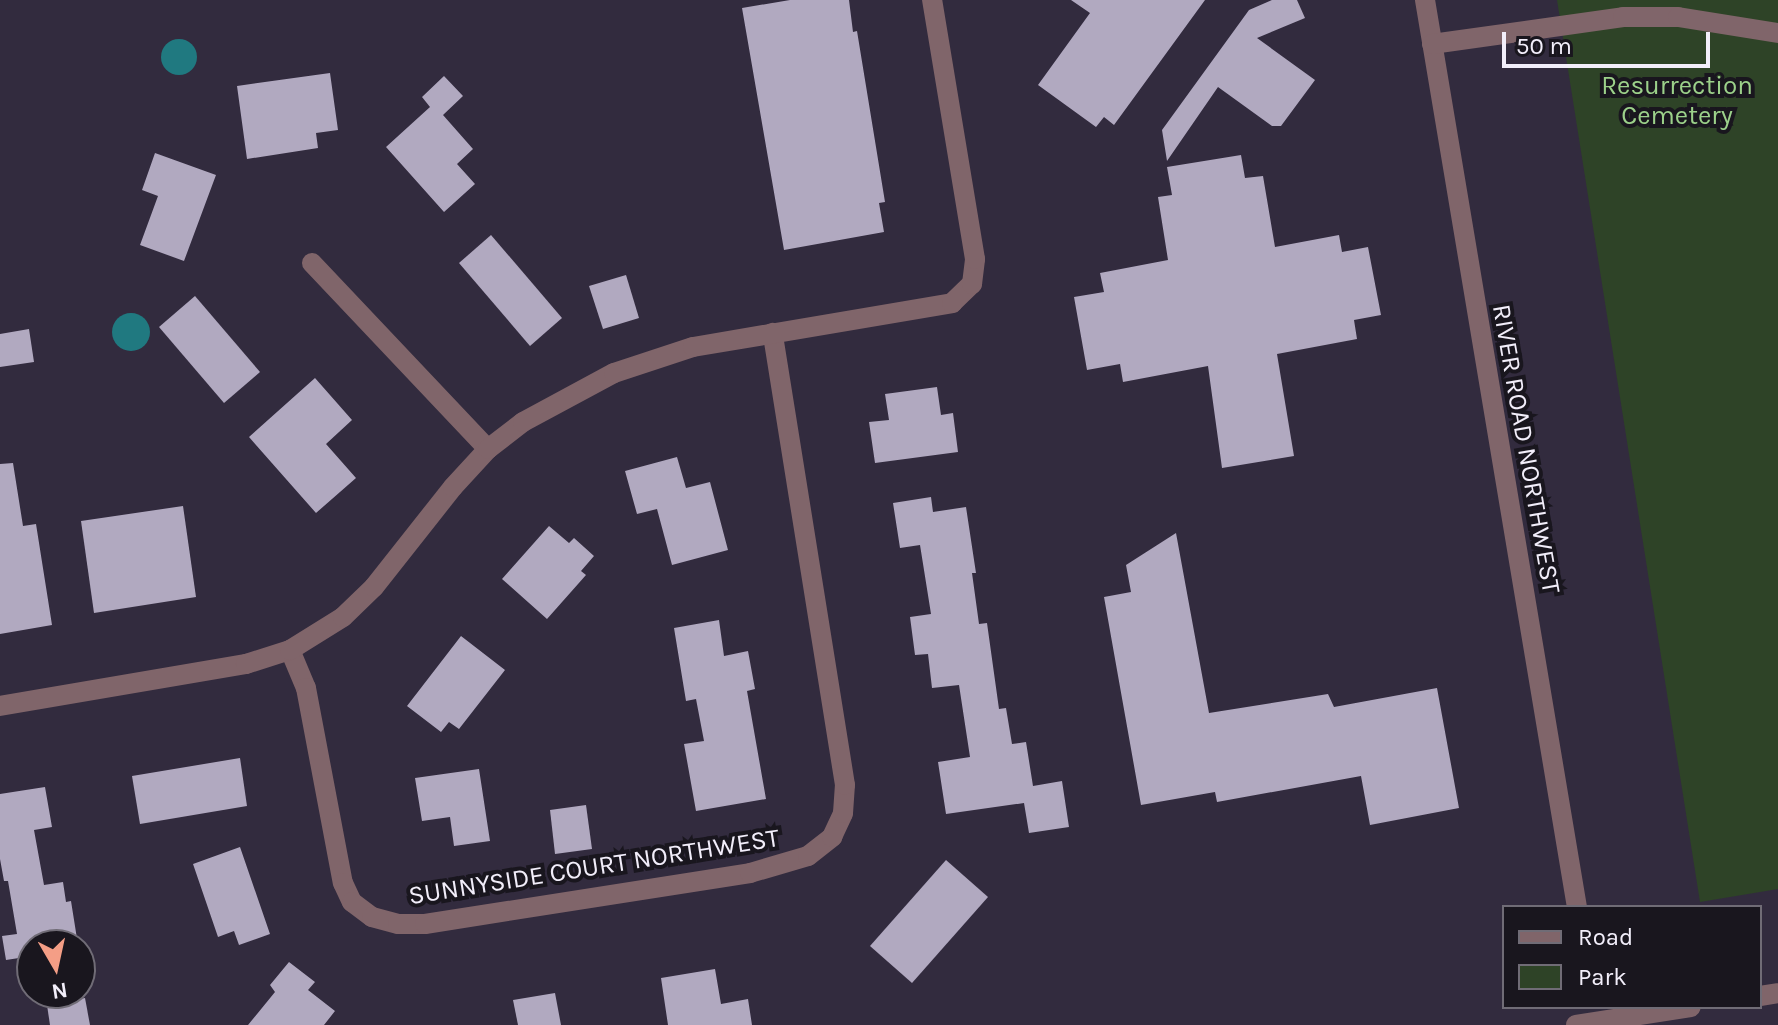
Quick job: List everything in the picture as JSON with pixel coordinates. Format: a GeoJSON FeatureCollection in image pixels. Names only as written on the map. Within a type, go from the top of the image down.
{"type":"FeatureCollection","features":[{"type":"Feature","properties":{"kind":"street"},"geometry":{"type":"LineString","coordinates":[[0,706],[246,664],[290,650],[343,617],[374,587],[453,487],[488,449],[523,422],[614,373],[660,355],[773,333],[939,308],[952,303],[972,284],[976,272],[974,242],[932,0]]}},
{"type":"Feature","properties":{"kind":"street","name":"RIVER ROAD NORTHWEST"},"geometry":{"type":"LineString","coordinates":[[1425,0],[1577,905]]}},
{"type":"Feature","properties":{"kind":"street"},"geometry":{"type":"LineString","coordinates":[[1432,44],[1528,27],[1623,17],[1678,17],[1778,33]]}},
{"type":"Feature","properties":{"kind":"street"},"geometry":{"type":"LineString","coordinates":[[312,263],[488,449]]}},
{"type":"Feature","properties":{"kind":"street","name":"SUNNYSIDE COURT NORTHWEST"},"geometry":{"type":"LineString","coordinates":[[290,650],[306,688],[339,870],[352,902],[372,917],[398,924],[425,924],[750,873],[808,856],[832,837],[843,813],[845,785],[773,333]]}},
{"type":"Feature","properties":{"kind":"street"},"geometry":{"type":"LineString","coordinates":[[1590,1020],[1675,1009]]}},
{"type":"Feature","properties":{"kind":"green space","name":"Resurrection Cemetery"},"geometry":{"type":"Polygon","coordinates":[[[1557,0],[1778,0],[1778,889],[1700,902],[1557,0]]]}},
{"type":"Feature","properties":{"kind":"shaded area"},"geometry":{"type":"Polygon","coordinates":[[[179,39],[192,44],[197,57],[192,70],[179,75],[166,70],[161,57],[166,44],[179,39]]]}},
{"type":"Feature","properties":{"kind":"shaded area"},"geometry":{"type":"Polygon","coordinates":[[[131,313],[144,319],[150,332],[144,345],[131,351],[118,345],[112,332],[118,319],[131,313]]]}},
{"type":"Feature","properties":{"kind":"building"},"geometry":{"type":"Polygon","coordinates":[[[790,0],[849,0],[853,32],[857,31],[885,202],[879,203],[884,232],[784,250],[742,8],[790,0]]]}},
{"type":"Feature","properties":{"kind":"building"},"geometry":{"type":"Polygon","coordinates":[[[1071,0],[1205,0],[1114,125],[1104,117],[1096,127],[1038,85],[1090,13],[1071,0]]]}},
{"type":"Feature","properties":{"kind":"building"},"geometry":{"type":"Polygon","coordinates":[[[1272,0],[1297,0],[1305,18],[1257,38],[1315,80],[1281,126],[1272,126],[1218,87],[1167,161],[1162,130],[1249,10],[1272,0]]]}},
{"type":"Feature","properties":{"kind":"building"},"geometry":{"type":"Polygon","coordinates":[[[330,73],[338,130],[316,133],[318,148],[247,159],[237,86],[330,73]]]}},
{"type":"Feature","properties":{"kind":"building"},"geometry":{"type":"Polygon","coordinates":[[[444,76],[463,96],[443,115],[473,149],[457,164],[475,184],[444,212],[386,147],[430,107],[422,97],[444,76]]]}},
{"type":"Feature","properties":{"kind":"building"},"geometry":{"type":"Polygon","coordinates":[[[155,153],[216,175],[184,261],[140,245],[158,196],[142,190],[155,153]]]}},
{"type":"Feature","properties":{"kind":"building"},"geometry":{"type":"Polygon","coordinates":[[[1241,155],[1245,178],[1263,176],[1275,247],[1339,235],[1342,252],[1368,247],[1381,315],[1354,320],[1357,339],[1277,354],[1294,456],[1222,468],[1208,366],[1123,382],[1120,364],[1087,370],[1074,297],[1104,292],[1100,273],[1168,260],[1158,197],[1172,195],[1167,167],[1241,155]]]}},
{"type":"Feature","properties":{"kind":"building"},"geometry":{"type":"Polygon","coordinates":[[[491,235],[562,318],[530,346],[459,263],[491,235]]]}},
{"type":"Feature","properties":{"kind":"building"},"geometry":{"type":"Polygon","coordinates":[[[626,275],[639,318],[603,329],[589,286],[626,275]]]}},
{"type":"Feature","properties":{"kind":"building"},"geometry":{"type":"Polygon","coordinates":[[[195,296],[260,372],[224,403],[159,327],[195,296]]]}},
{"type":"Feature","properties":{"kind":"building"},"geometry":{"type":"Polygon","coordinates":[[[29,329],[34,362],[0,367],[0,334],[29,329]]]}},
{"type":"Feature","properties":{"kind":"building"},"geometry":{"type":"Polygon","coordinates":[[[315,378],[352,420],[326,444],[356,478],[316,513],[249,437],[315,378]]]}},
{"type":"Feature","properties":{"kind":"building"},"geometry":{"type":"Polygon","coordinates":[[[937,387],[941,415],[953,413],[958,452],[875,463],[869,422],[889,420],[885,394],[937,387]]]}},
{"type":"Feature","properties":{"kind":"building"},"geometry":{"type":"Polygon","coordinates":[[[677,457],[686,488],[710,482],[728,550],[672,565],[657,509],[637,514],[625,471],[677,457]]]}},
{"type":"Feature","properties":{"kind":"building"},"geometry":{"type":"Polygon","coordinates":[[[13,463],[23,526],[36,524],[52,625],[0,634],[0,464],[13,463]]]}},
{"type":"Feature","properties":{"kind":"building"},"geometry":{"type":"Polygon","coordinates":[[[931,497],[933,512],[966,507],[976,573],[972,573],[979,624],[987,623],[999,709],[1006,708],[1012,744],[1026,742],[1033,786],[1062,781],[1069,827],[1029,833],[1024,803],[946,814],[938,762],[970,757],[959,685],[932,688],[928,654],[915,655],[910,617],[931,614],[920,545],[900,548],[893,503],[931,497]]]}},
{"type":"Feature","properties":{"kind":"building"},"geometry":{"type":"Polygon","coordinates":[[[183,506],[196,597],[94,613],[81,521],[183,506]]]}},
{"type":"Feature","properties":{"kind":"building"},"geometry":{"type":"Polygon","coordinates":[[[549,526],[569,543],[574,538],[594,556],[581,571],[586,575],[547,619],[502,579],[549,526]]]}},
{"type":"Feature","properties":{"kind":"building"},"geometry":{"type":"Polygon","coordinates":[[[1176,533],[1209,713],[1328,694],[1334,707],[1437,688],[1459,808],[1370,825],[1361,776],[1217,802],[1215,792],[1141,805],[1104,597],[1131,592],[1126,565],[1176,533]]]}},
{"type":"Feature","properties":{"kind":"building"},"geometry":{"type":"Polygon","coordinates":[[[719,620],[724,656],[748,651],[755,689],[747,691],[766,799],[696,811],[684,744],[704,741],[696,699],[686,701],[674,628],[719,620]]]}},
{"type":"Feature","properties":{"kind":"building"},"geometry":{"type":"Polygon","coordinates":[[[461,636],[505,670],[459,729],[449,722],[441,732],[407,706],[461,636]]]}},
{"type":"Feature","properties":{"kind":"building"},"geometry":{"type":"Polygon","coordinates":[[[240,758],[247,806],[140,824],[132,776],[240,758]]]}},
{"type":"Feature","properties":{"kind":"building"},"geometry":{"type":"Polygon","coordinates":[[[479,769],[490,841],[454,846],[450,817],[422,821],[415,778],[479,769]]]}},
{"type":"Feature","properties":{"kind":"building"},"geometry":{"type":"Polygon","coordinates":[[[45,787],[52,827],[34,830],[44,885],[63,882],[66,902],[71,901],[75,929],[16,929],[8,881],[4,881],[0,859],[0,794],[45,787]]]}},
{"type":"Feature","properties":{"kind":"building"},"geometry":{"type":"Polygon","coordinates":[[[586,805],[592,849],[555,854],[550,810],[586,805]]]}},
{"type":"Feature","properties":{"kind":"building"},"geometry":{"type":"Polygon","coordinates":[[[240,847],[270,934],[239,945],[234,931],[218,937],[193,864],[240,847]]]}},
{"type":"Feature","properties":{"kind":"building"},"geometry":{"type":"Polygon","coordinates":[[[946,860],[988,897],[912,983],[870,946],[946,860]]]}},
{"type":"Feature","properties":{"kind":"building"},"geometry":{"type":"Polygon","coordinates":[[[16,934],[16,958],[6,960],[2,936],[16,934]]]}},
{"type":"Feature","properties":{"kind":"building"},"geometry":{"type":"Polygon","coordinates":[[[289,962],[315,982],[308,990],[335,1011],[324,1025],[248,1025],[275,992],[270,985],[289,962]]]}},
{"type":"Feature","properties":{"kind":"building"},"geometry":{"type":"Polygon","coordinates":[[[715,969],[721,1004],[748,999],[752,1025],[668,1025],[661,978],[715,969]]]}},
{"type":"Feature","properties":{"kind":"building"},"geometry":{"type":"Polygon","coordinates":[[[555,993],[561,1025],[518,1025],[513,1000],[555,993]]]}},
{"type":"Feature","properties":{"kind":"building"},"geometry":{"type":"Polygon","coordinates":[[[48,1009],[87,1009],[90,1025],[50,1025],[48,1009]]]}}]}
